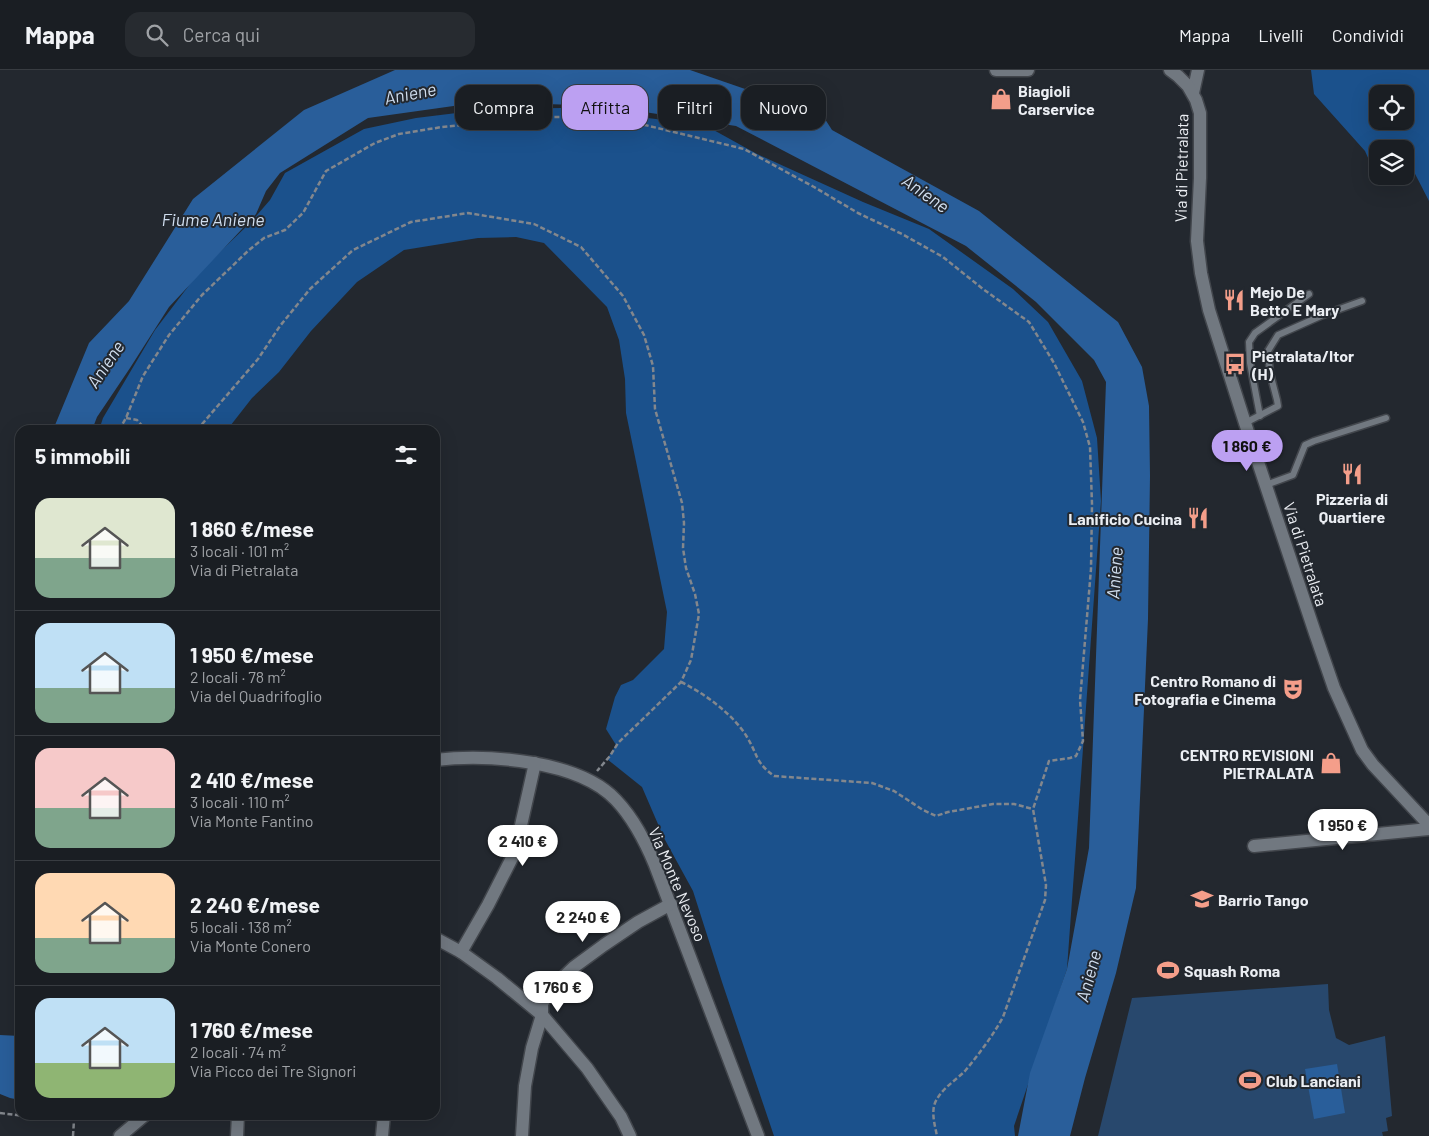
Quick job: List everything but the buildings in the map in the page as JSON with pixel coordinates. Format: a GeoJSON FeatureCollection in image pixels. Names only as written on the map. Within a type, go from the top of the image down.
{"type":"FeatureCollection","features":[{"type":"Feature","properties":{"kind":"street"},"geometry":{"type":"LineString","coordinates":[[996,70],[1028,70]]}},
{"type":"Feature","properties":{"kind":"street","name":"Via di Pietralata"},"geometry":{"type":"LineString","coordinates":[[1170,70],[1183,80],[1193,93],[1201,119],[1197,231],[1198,261],[1213,323],[1334,688],[1358,743],[1370,762],[1429,825]]}},
{"type":"Feature","properties":{"kind":"street"},"geometry":{"type":"LineString","coordinates":[[1193,93],[1198,70]]}},
{"type":"Feature","properties":{"kind":"street","name":"Via Monte Nevoso"},"geometry":{"type":"LineString","coordinates":[[440,759],[457,757],[535,763],[589,779],[600,785],[616,800],[634,822],[648,847],[758,1136]]}},
{"type":"Feature","properties":{"kind":"street"},"geometry":{"type":"LineString","coordinates":[[461,952],[515,852],[535,763]]}},
{"type":"Feature","properties":{"kind":"street"},"geometry":{"type":"LineString","coordinates":[[1254,846],[1429,829]]}},
{"type":"Feature","properties":{"kind":"street"},"geometry":{"type":"LineString","coordinates":[[522,1136],[525,1086],[532,1048],[542,1016],[542,1004],[549,991],[574,967],[604,945],[638,922],[671,904]]}},
{"type":"Feature","properties":{"kind":"street"},"geometry":{"type":"LineString","coordinates":[[440,941],[461,952],[497,978],[542,1016],[587,1068],[621,1117],[630,1136]]}},
{"type":"Feature","properties":{"kind":"street"},"geometry":{"type":"LineString","coordinates":[[120,1136],[139,1120]]}},
{"type":"Feature","properties":{"kind":"street"},"geometry":{"type":"LineString","coordinates":[[236,1136],[238,1120]]}},
{"type":"Feature","properties":{"kind":"street"},"geometry":{"type":"LineString","coordinates":[[382,1136],[384,1120]]}},
{"type":"Feature","properties":{"kind":"lane"},"geometry":{"type":"LineString","coordinates":[[1260,416],[1250,363],[1249,342],[1255,334],[1309,294]]}},
{"type":"Feature","properties":{"kind":"lane"},"geometry":{"type":"LineString","coordinates":[[1245,423],[1278,406],[1270,373],[1268,351],[1278,335],[1323,315],[1362,301]]}},
{"type":"Feature","properties":{"kind":"lane"},"geometry":{"type":"LineString","coordinates":[[1266,485],[1293,475],[1305,445],[1386,418]]}},
{"type":"Feature","properties":{"kind":"path"},"geometry":{"type":"LineString","coordinates":[[122,425],[143,376],[169,335],[202,295],[249,250],[264,238],[285,230],[303,213],[326,171],[375,143],[399,134],[442,127],[552,117],[601,116],[744,149],[943,258],[983,290],[1029,322],[1054,363],[1083,422],[1090,447],[1092,504],[1091,568],[1080,700],[1083,741],[1076,756],[1049,762],[1033,809],[1046,885],[1045,900],[1003,1017],[994,1034],[964,1072],[940,1095],[934,1105],[933,1120],[937,1136]]}},
{"type":"Feature","properties":{"kind":"path"},"geometry":{"type":"LineString","coordinates":[[201,425],[258,359],[280,326],[310,289],[353,250],[411,222],[468,213],[534,224],[581,247],[623,296],[644,335],[653,366],[655,409],[682,503],[684,523],[683,548],[686,568],[695,594],[699,614],[691,660],[681,682],[618,743],[610,756],[589,779]]}},
{"type":"Feature","properties":{"kind":"path"},"geometry":{"type":"LineString","coordinates":[[126,418],[137,420],[142,425]]}},
{"type":"Feature","properties":{"kind":"path"},"geometry":{"type":"LineString","coordinates":[[681,682],[696,689],[738,724],[748,738],[758,762],[774,776],[878,785],[894,791],[936,816],[993,804],[1014,804],[1033,809]]}},
{"type":"Feature","properties":{"kind":"path"},"geometry":{"type":"LineString","coordinates":[[0,1114],[15,1115]]}},
{"type":"Feature","properties":{"kind":"path"},"geometry":{"type":"LineString","coordinates":[[73,1136],[74,1120]]}},
{"type":"Feature","properties":{"kind":"shaded area"},"geometry":{"type":"Polygon","coordinates":[[[1311,70],[1429,70],[1429,201],[1414,172],[1414,140],[1369,140],[1369,160],[1365,151],[1314,94],[1311,70]]]}},
{"type":"Feature","properties":{"kind":"shaded area"},"geometry":{"type":"Polygon","coordinates":[[[552,108],[562,108],[562,130],[648,130],[648,118],[658,119],[658,130],[714,130],[757,154],[863,202],[929,229],[1013,289],[1048,322],[1082,381],[1097,438],[1101,501],[1067,969],[1014,1126],[1015,1136],[774,1136],[693,891],[664,838],[642,787],[607,759],[616,745],[606,729],[615,697],[621,685],[633,680],[664,649],[667,612],[626,413],[625,379],[619,340],[607,307],[544,243],[516,237],[478,238],[404,250],[357,282],[311,331],[279,372],[252,398],[231,425],[101,425],[155,330],[200,271],[250,223],[270,200],[285,173],[364,129],[416,118],[455,113],[455,130],[552,130],[552,108]]]}},
{"type":"Feature","properties":{"kind":"shaded area","name":"Club Lanciani"},"geometry":{"type":"Polygon","coordinates":[[[1328,984],[1329,1010],[1336,1038],[1349,1045],[1385,1036],[1392,1116],[1386,1118],[1388,1131],[1382,1132],[1383,1136],[1098,1136],[1132,998],[1328,984]]]}},
{"type":"Feature","properties":{"kind":"water","name":"Fiume Aniene"},"geometry":{"type":"Polygon","coordinates":[[[395,70],[690,70],[741,88],[741,129],[731,125],[731,85],[658,85],[658,114],[648,113],[648,85],[562,85],[562,105],[552,104],[552,85],[455,85],[455,106],[368,118],[280,173],[266,191],[256,214],[169,307],[97,417],[94,425],[55,425],[89,343],[129,301],[193,199],[304,110],[395,70]]]}},
{"type":"Feature","properties":{"kind":"water","name":"Fiume Aniene"},"geometry":{"type":"Polygon","coordinates":[[[826,121],[832,130],[979,211],[1118,322],[1142,367],[1149,406],[1150,476],[1148,619],[1136,888],[1116,973],[1070,1136],[1018,1136],[1030,1073],[1067,969],[1089,848],[1106,382],[1094,360],[1036,302],[966,246],[744,130],[826,130],[826,121]]]}},
{"type":"Feature","properties":{"kind":"water"},"geometry":{"type":"Polygon","coordinates":[[[0,1035],[15,1036],[15,1099],[0,1094],[0,1035]]]}},
{"type":"Feature","properties":{"kind":"water"},"geometry":{"type":"Polygon","coordinates":[[[1337,1064],[1345,1113],[1314,1119],[1305,1069],[1337,1064]]]}},
{"type":"Feature","properties":{"kind":"place","name":"Biagioli Carservice"},"geometry":{"type":"Point","coordinates":[1001,99]}},
{"type":"Feature","properties":{"kind":"place","name":"Mejo De Betto E Mary"},"geometry":{"type":"Point","coordinates":[1234,300]}},
{"type":"Feature","properties":{"kind":"place","name":"Pietralata/Itor (H)"},"geometry":{"type":"Point","coordinates":[1235,364]}},
{"type":"Feature","properties":{"kind":"place","name":"Pizzeria di Quartiere"},"geometry":{"type":"Point","coordinates":[1352,474]}},
{"type":"Feature","properties":{"kind":"place","name":"Lanificio Cucina"},"geometry":{"type":"Point","coordinates":[1198,518]}},
{"type":"Feature","properties":{"kind":"place","name":"Centro Romano di Fotografia e Cinema"},"geometry":{"type":"Point","coordinates":[1293,689]}},
{"type":"Feature","properties":{"kind":"place","name":"CENTRO REVISIONI PIETRALATA"},"geometry":{"type":"Point","coordinates":[1331,763]}},
{"type":"Feature","properties":{"kind":"place","name":"Barrio Tango"},"geometry":{"type":"Point","coordinates":[1202,899]}},
{"type":"Feature","properties":{"kind":"place","name":"Squash Roma"},"geometry":{"type":"Point","coordinates":[1168,970]}},
{"type":"Feature","properties":{"kind":"place","name":"Club Lanciani"},"geometry":{"type":"Point","coordinates":[1250,1080]}},
{"type":"Feature","properties":{"kind":"water label","name":"Aniene"},"geometry":{"type":"Point","coordinates":[410,93]}},
{"type":"Feature","properties":{"kind":"water label","name":"Aniene"},"geometry":{"type":"Point","coordinates":[926,193]}},
{"type":"Feature","properties":{"kind":"water label","name":"Aniene"},"geometry":{"type":"Point","coordinates":[105,364]}},
{"type":"Feature","properties":{"kind":"water label","name":"Aniene"},"geometry":{"type":"Point","coordinates":[1114,573]}},
{"type":"Feature","properties":{"kind":"water label","name":"Aniene"},"geometry":{"type":"Point","coordinates":[1088,976]}}]}
